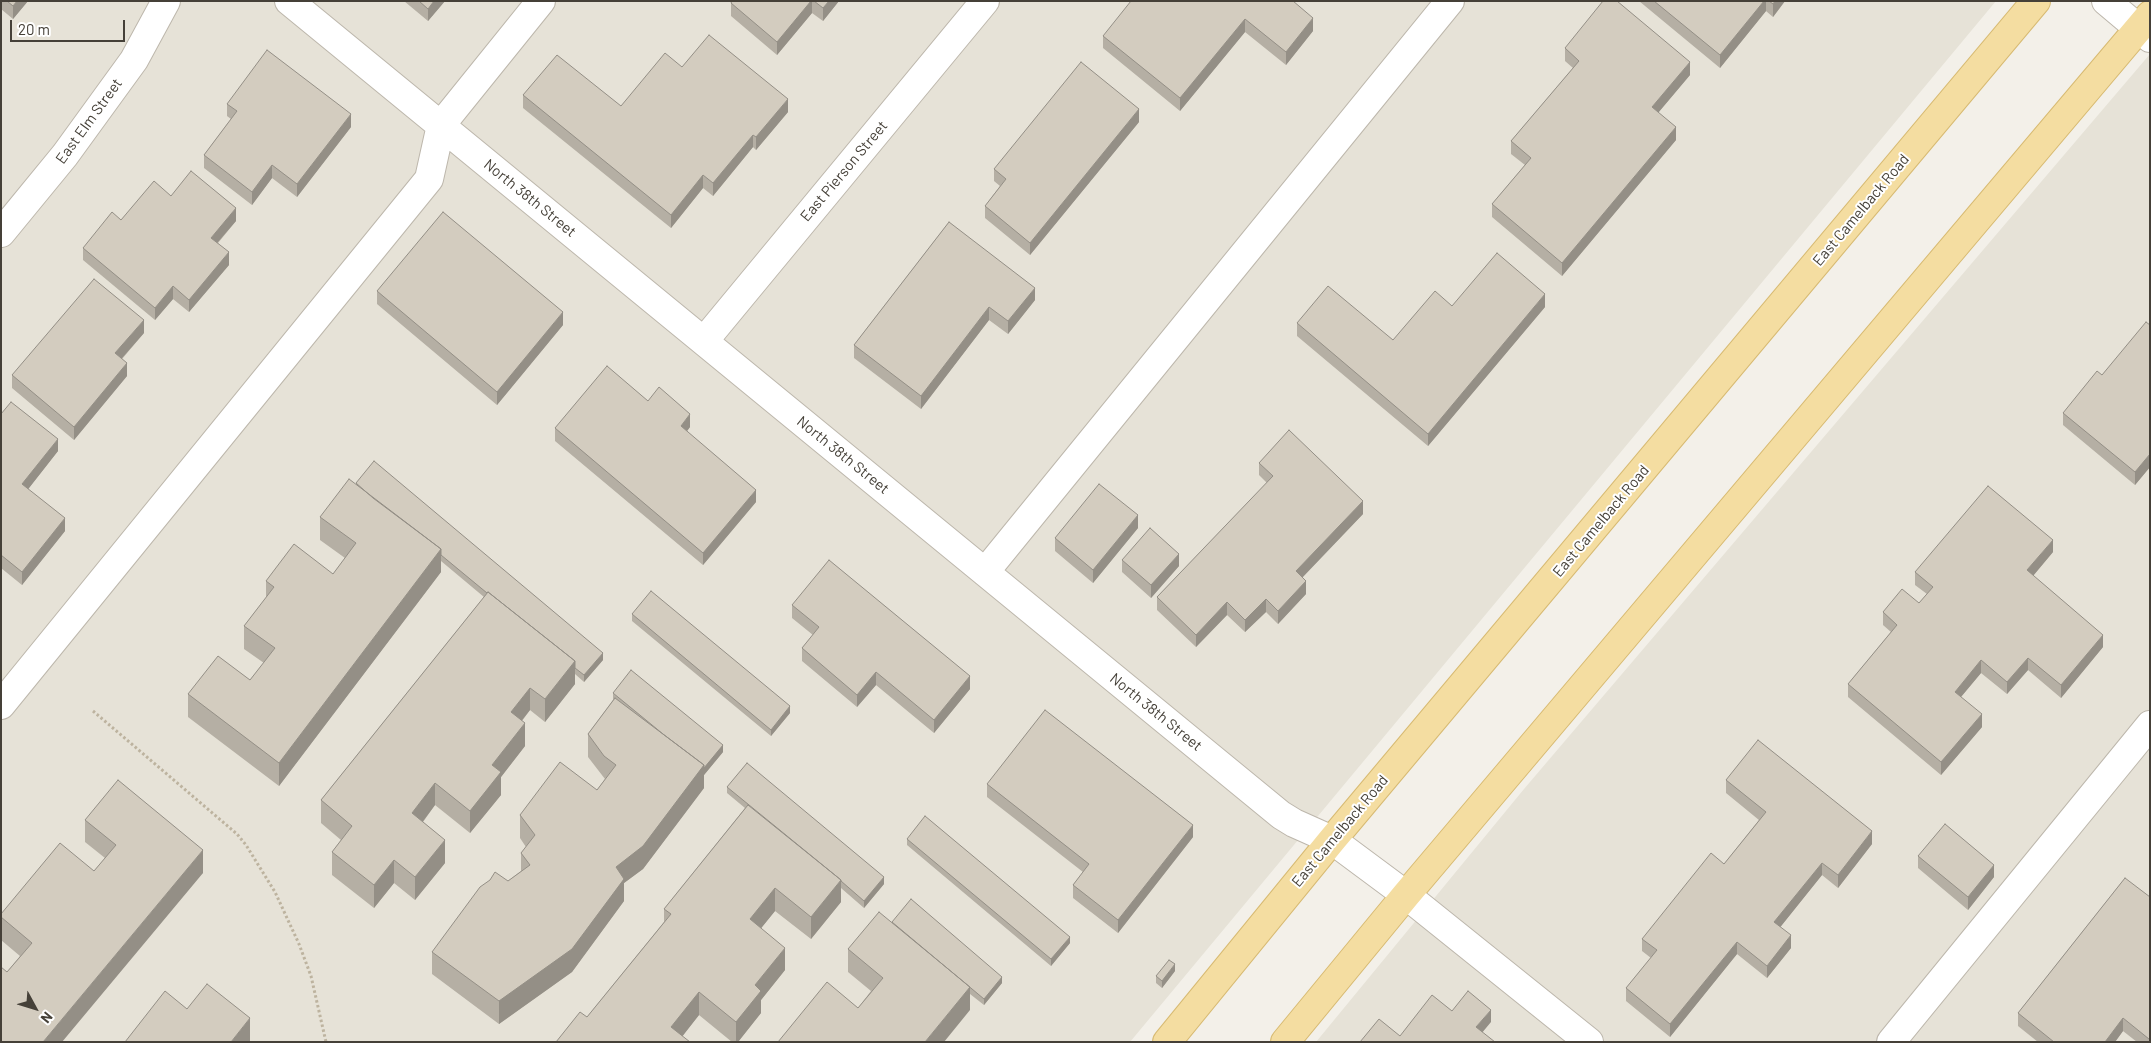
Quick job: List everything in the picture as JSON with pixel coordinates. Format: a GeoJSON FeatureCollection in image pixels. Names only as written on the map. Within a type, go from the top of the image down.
{"type":"FeatureCollection","features":[{"type":"Feature","properties":{"kind":"main road","name":"East Camelback Road"},"geometry":{"type":"LineString","coordinates":[[1167,1042],[1332,840],[2036,1]]}},
{"type":"Feature","properties":{"kind":"main road"},"geometry":{"type":"LineString","coordinates":[[1285,1042],[1406,895],[2146,27]]}},
{"type":"Feature","properties":{"kind":"street","name":"East Elm Street"},"geometry":{"type":"LineString","coordinates":[[1,233],[65,155],[134,60],[166,1]]}},
{"type":"Feature","properties":{"kind":"street","name":"North 38th Street"},"geometry":{"type":"LineString","coordinates":[[289,1],[1281,815],[1332,840],[1406,895]]}},
{"type":"Feature","properties":{"kind":"street"},"geometry":{"type":"LineString","coordinates":[[1,705],[429,179],[441,124],[541,1]]}},
{"type":"Feature","properties":{"kind":"street","name":"East Pierson Street"},"geometry":{"type":"LineString","coordinates":[[704,341],[984,1]]}},
{"type":"Feature","properties":{"kind":"street"},"geometry":{"type":"LineString","coordinates":[[985,572],[1450,1]]}},
{"type":"Feature","properties":{"kind":"street"},"geometry":{"type":"LineString","coordinates":[[2106,1],[2146,27]]}},
{"type":"Feature","properties":{"kind":"street"},"geometry":{"type":"LineString","coordinates":[[1891,1042],[2150,724]]}},
{"type":"Feature","properties":{"kind":"street"},"geometry":{"type":"LineString","coordinates":[[1406,895],[1589,1042]]}},
{"type":"Feature","properties":{"kind":"path"},"geometry":{"type":"LineString","coordinates":[[93,711],[237,834],[246,845],[274,892],[299,944],[311,976],[324,1041]]}},
{"type":"Feature","properties":{"kind":"shaded area"},"geometry":{"type":"Polygon","coordinates":[[[1,1],[1996,1],[1130,1042],[1,1042],[1,1]]]}},
{"type":"Feature","properties":{"kind":"shaded area"},"geometry":{"type":"Polygon","coordinates":[[[2150,54],[2150,1042],[1316,1042],[1524,789],[2150,54]]]}},
{"type":"Feature","properties":{"kind":"building"},"geometry":{"type":"Polygon","coordinates":[[[7,1],[17,1],[13,6],[7,1]]]}},
{"type":"Feature","properties":{"kind":"building"},"geometry":{"type":"Polygon","coordinates":[[[419,1],[434,1],[428,9],[419,1]]]}},
{"type":"Feature","properties":{"kind":"building"},"geometry":{"type":"Polygon","coordinates":[[[732,1],[811,1],[777,42],[731,3],[732,1]]]}},
{"type":"Feature","properties":{"kind":"building"},"geometry":{"type":"Polygon","coordinates":[[[814,1],[829,1],[823,8],[814,1]]]}},
{"type":"Feature","properties":{"kind":"building"},"geometry":{"type":"Polygon","coordinates":[[[1131,1],[1293,1],[1313,18],[1286,52],[1245,19],[1180,98],[1103,36],[1131,1]]]}},
{"type":"Feature","properties":{"kind":"building"},"geometry":{"type":"Polygon","coordinates":[[[1603,1],[1617,1],[1690,62],[1652,107],[1676,127],[1562,263],[1492,204],[1531,158],[1511,141],[1579,61],[1565,48],[1603,1]]]}},
{"type":"Feature","properties":{"kind":"building"},"geometry":{"type":"Polygon","coordinates":[[[1654,1],[1764,1],[1720,55],[1654,1]]]}},
{"type":"Feature","properties":{"kind":"building"},"geometry":{"type":"Polygon","coordinates":[[[709,35],[788,99],[756,137],[753,135],[713,183],[703,175],[671,215],[523,95],[557,55],[621,106],[665,53],[682,67],[709,35]]]}},
{"type":"Feature","properties":{"kind":"building"},"geometry":{"type":"Polygon","coordinates":[[[267,50],[351,114],[297,184],[272,165],[252,192],[204,155],[237,111],[227,104],[267,50]]]}},
{"type":"Feature","properties":{"kind":"building"},"geometry":{"type":"Polygon","coordinates":[[[1081,62],[1139,109],[1030,243],[985,206],[1006,179],[994,169],[1081,62]]]}},
{"type":"Feature","properties":{"kind":"building"},"geometry":{"type":"Polygon","coordinates":[[[191,171],[236,208],[211,238],[229,252],[189,300],[173,286],[155,308],[83,248],[112,212],[121,220],[154,181],[171,196],[191,171]]]}},
{"type":"Feature","properties":{"kind":"building"},"geometry":{"type":"Polygon","coordinates":[[[443,212],[563,312],[497,392],[377,291],[443,212]]]}},
{"type":"Feature","properties":{"kind":"building"},"geometry":{"type":"Polygon","coordinates":[[[949,222],[1035,288],[1008,321],[989,307],[921,396],[854,345],[949,222]]]}},
{"type":"Feature","properties":{"kind":"building"},"geometry":{"type":"Polygon","coordinates":[[[1497,253],[1545,294],[1428,434],[1297,323],[1328,286],[1393,340],[1435,291],[1452,306],[1497,253]]]}},
{"type":"Feature","properties":{"kind":"building"},"geometry":{"type":"Polygon","coordinates":[[[94,279],[144,320],[115,353],[127,363],[74,427],[12,375],[94,279]]]}},
{"type":"Feature","properties":{"kind":"building"},"geometry":{"type":"Polygon","coordinates":[[[2146,322],[2150,325],[2150,454],[2135,472],[2063,413],[2097,371],[2102,375],[2146,322]]]}},
{"type":"Feature","properties":{"kind":"building"},"geometry":{"type":"Polygon","coordinates":[[[607,366],[648,401],[659,387],[690,414],[681,426],[756,490],[703,553],[555,428],[607,366]]]}},
{"type":"Feature","properties":{"kind":"building"},"geometry":{"type":"Polygon","coordinates":[[[11,402],[58,439],[22,484],[65,518],[22,572],[1,555],[1,414],[11,402]]]}},
{"type":"Feature","properties":{"kind":"building"},"geometry":{"type":"Polygon","coordinates":[[[1289,430],[1363,501],[1296,571],[1306,581],[1278,611],[1266,599],[1245,620],[1227,602],[1196,635],[1157,597],[1273,476],[1259,463],[1289,430]]]}},
{"type":"Feature","properties":{"kind":"building"},"geometry":{"type":"Polygon","coordinates":[[[374,461],[603,653],[584,675],[575,668],[575,661],[487,593],[441,555],[441,549],[356,483],[374,461]]]}},
{"type":"Feature","properties":{"kind":"building"},"geometry":{"type":"Polygon","coordinates":[[[349,479],[441,549],[279,763],[188,694],[218,656],[250,680],[275,648],[244,626],[274,587],[266,581],[294,544],[333,574],[356,543],[320,517],[349,479]]]}},
{"type":"Feature","properties":{"kind":"building"},"geometry":{"type":"Polygon","coordinates":[[[1099,484],[1138,515],[1093,570],[1055,538],[1099,484]]]}},
{"type":"Feature","properties":{"kind":"building"},"geometry":{"type":"Polygon","coordinates":[[[1988,486],[2053,540],[2027,570],[2103,635],[2061,685],[2028,658],[2007,682],[1981,660],[1955,692],[1982,714],[1941,762],[1848,684],[1897,625],[1883,612],[1902,589],[1919,603],[1933,587],[1915,572],[1988,486]]]}},
{"type":"Feature","properties":{"kind":"building"},"geometry":{"type":"Polygon","coordinates":[[[1150,528],[1179,554],[1151,585],[1122,560],[1150,528]]]}},
{"type":"Feature","properties":{"kind":"building"},"geometry":{"type":"Polygon","coordinates":[[[829,560],[970,676],[934,720],[876,672],[857,695],[802,648],[819,627],[792,605],[829,560]]]}},
{"type":"Feature","properties":{"kind":"building"},"geometry":{"type":"Polygon","coordinates":[[[651,591],[790,706],[771,730],[632,614],[651,591]]]}},
{"type":"Feature","properties":{"kind":"building"},"geometry":{"type":"Polygon","coordinates":[[[488,592],[575,661],[545,699],[530,688],[511,712],[525,723],[492,765],[501,772],[470,811],[435,783],[412,813],[445,840],[415,877],[394,860],[374,885],[332,852],[352,826],[321,800],[488,592]]]}},
{"type":"Feature","properties":{"kind":"building"},"geometry":{"type":"Polygon","coordinates":[[[631,670],[723,745],[704,768],[704,765],[613,693],[631,670]]]}},
{"type":"Feature","properties":{"kind":"building"},"geometry":{"type":"Polygon","coordinates":[[[615,698],[704,765],[643,846],[616,867],[624,879],[572,949],[499,1001],[432,952],[480,887],[490,880],[495,872],[508,881],[530,865],[521,853],[535,835],[520,815],[560,762],[597,790],[616,765],[604,756],[588,734],[615,698]]]}},
{"type":"Feature","properties":{"kind":"building"},"geometry":{"type":"Polygon","coordinates":[[[1045,710],[1193,825],[1118,920],[1073,885],[1089,864],[987,784],[1045,710]]]}},
{"type":"Feature","properties":{"kind":"building"},"geometry":{"type":"Polygon","coordinates":[[[1758,740],[1872,831],[1838,875],[1822,863],[1774,922],[1791,935],[1767,966],[1737,942],[1670,1024],[1626,988],[1657,950],[1642,939],[1711,853],[1724,864],[1766,812],[1726,780],[1758,740]]]}},
{"type":"Feature","properties":{"kind":"building"},"geometry":{"type":"Polygon","coordinates":[[[747,763],[884,877],[864,901],[727,787],[747,763]]]}},
{"type":"Feature","properties":{"kind":"building"},"geometry":{"type":"Polygon","coordinates":[[[118,780],[203,850],[43,1042],[1,1042],[1,967],[7,972],[32,943],[1,917],[1,914],[60,843],[94,871],[116,845],[85,820],[118,780]]]}},
{"type":"Feature","properties":{"kind":"building"},"geometry":{"type":"Polygon","coordinates":[[[748,805],[841,880],[811,917],[775,888],[750,919],[785,948],[755,985],[761,991],[736,1022],[699,992],[671,1027],[690,1042],[556,1042],[580,1012],[587,1017],[671,914],[664,909],[748,805]]]}},
{"type":"Feature","properties":{"kind":"building"},"geometry":{"type":"Polygon","coordinates":[[[925,816],[1070,937],[1051,959],[907,839],[925,816]]]}},
{"type":"Feature","properties":{"kind":"building"},"geometry":{"type":"Polygon","coordinates":[[[1945,824],[1994,865],[1968,897],[1918,856],[1945,824]]]}},
{"type":"Feature","properties":{"kind":"building"},"geometry":{"type":"Polygon","coordinates":[[[2125,878],[2150,897],[2150,1038],[2123,1018],[2105,1042],[2054,1042],[2018,1013],[2125,878]]]}},
{"type":"Feature","properties":{"kind":"building"},"geometry":{"type":"Polygon","coordinates":[[[911,899],[1002,977],[984,999],[892,922],[911,899]]]}},
{"type":"Feature","properties":{"kind":"building"},"geometry":{"type":"Polygon","coordinates":[[[879,912],[970,987],[925,1042],[778,1042],[827,982],[858,1008],[883,978],[848,949],[879,912]]]}},
{"type":"Feature","properties":{"kind":"building"},"geometry":{"type":"Polygon","coordinates":[[[1169,960],[1175,964],[1162,981],[1156,976],[1169,960]]]}},
{"type":"Feature","properties":{"kind":"building"},"geometry":{"type":"Polygon","coordinates":[[[207,984],[250,1018],[231,1042],[125,1042],[165,991],[187,1009],[207,984]]]}},
{"type":"Feature","properties":{"kind":"building"},"geometry":{"type":"Polygon","coordinates":[[[1468,991],[1491,1010],[1476,1027],[1495,1042],[1360,1042],[1379,1019],[1400,1036],[1432,995],[1452,1011],[1468,991]]]}}]}
